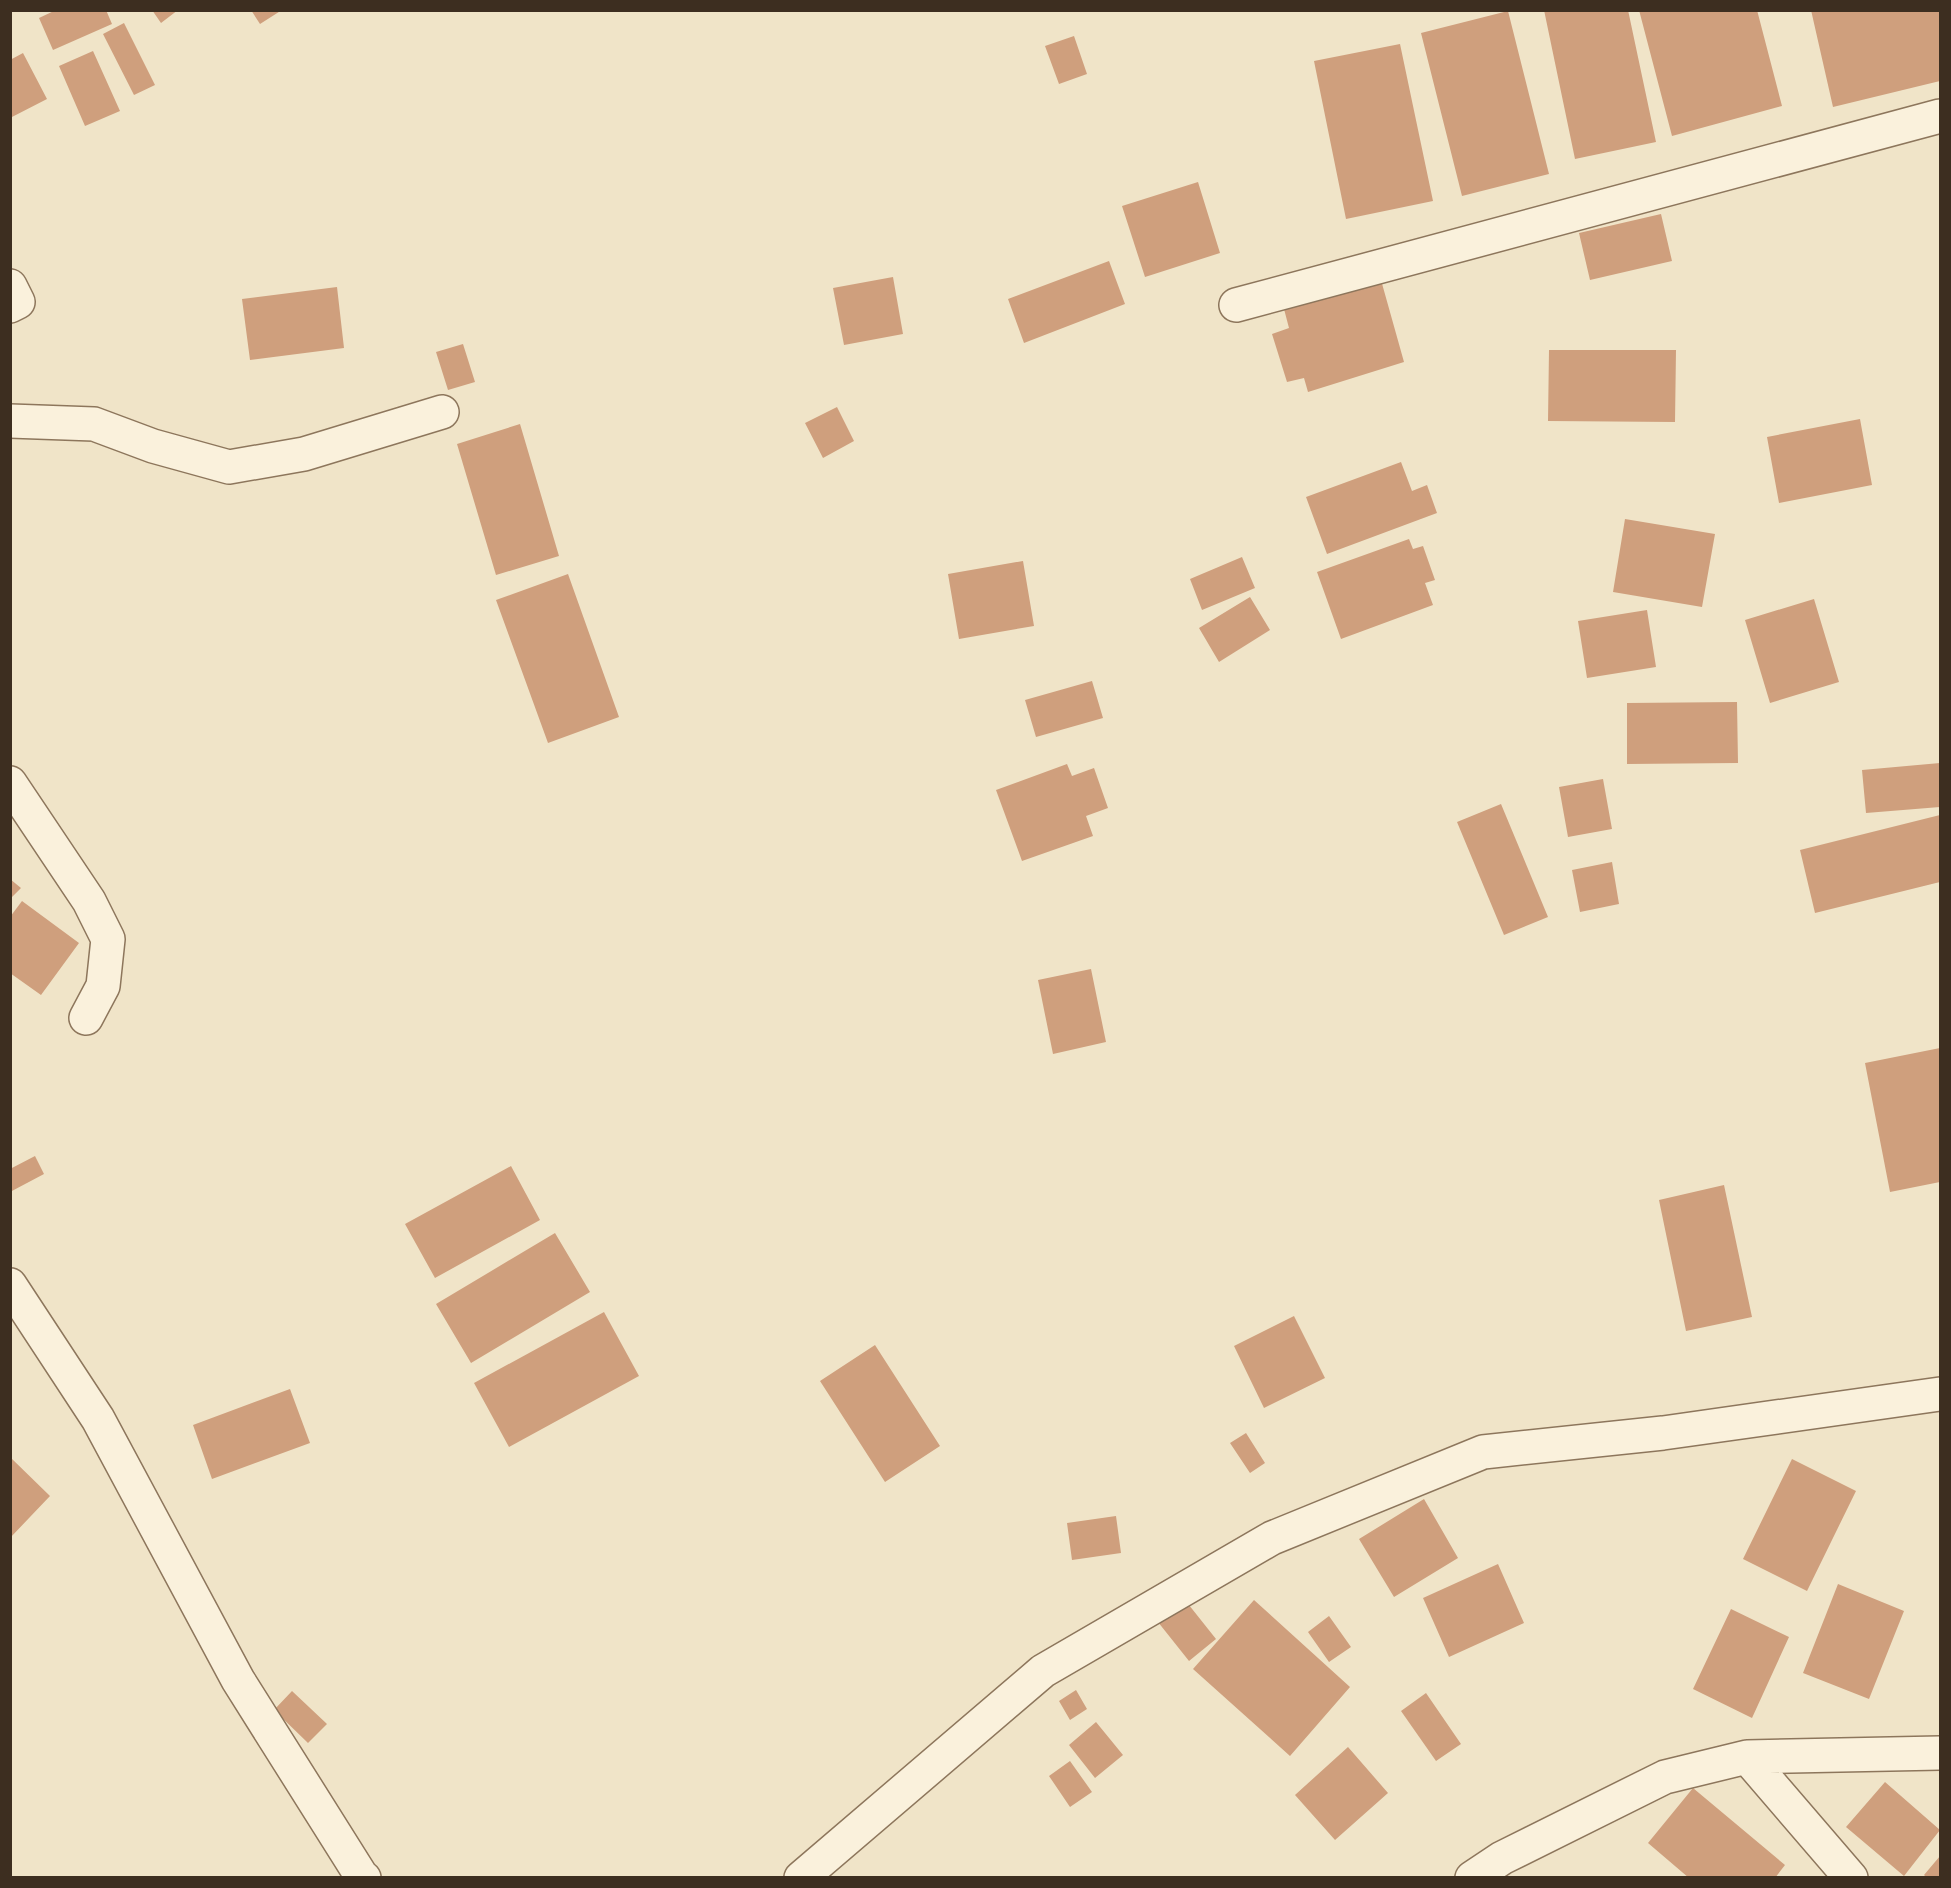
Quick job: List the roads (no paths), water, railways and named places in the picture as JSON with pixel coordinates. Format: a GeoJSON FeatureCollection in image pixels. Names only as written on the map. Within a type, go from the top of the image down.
{"type":"FeatureCollection","features":[{"type":"Feature","properties":{"kind":"street"},"geometry":{"type":"LineString","coordinates":[[1236,304],[1941,116]]}},
{"type":"Feature","properties":{"kind":"street"},"geometry":{"type":"LineString","coordinates":[[10,285],[18,302],[10,306]]}},
{"type":"Feature","properties":{"kind":"street"},"geometry":{"type":"LineString","coordinates":[[10,421],[94,424],[153,446],[229,467],[303,454],[441,412]]}},
{"type":"Feature","properties":{"kind":"street"},"geometry":{"type":"LineString","coordinates":[[10,783],[89,901],[108,939],[103,986],[86,1018]]}},
{"type":"Feature","properties":{"kind":"street"},"geometry":{"type":"LineString","coordinates":[[10,1285],[98,1419],[238,1680],[364,1878]]}},
{"type":"Feature","properties":{"kind":"street"},"geometry":{"type":"LineString","coordinates":[[801,1878],[1042,1671],[1272,1539],[1483,1452],[1663,1433],[1941,1395]]}},
{"type":"Feature","properties":{"kind":"street"},"geometry":{"type":"LineString","coordinates":[[1472,1878],[1502,1858],[1665,1777],[1748,1757],[1941,1753]]}},
{"type":"Feature","properties":{"kind":"street"},"geometry":{"type":"LineString","coordinates":[[1748,1757],[1851,1878]]}},
{"type":"Feature","properties":{"kind":"street"},"geometry":{"type":"LineString","coordinates":[[814,1878],[837,1878]]}}]}
